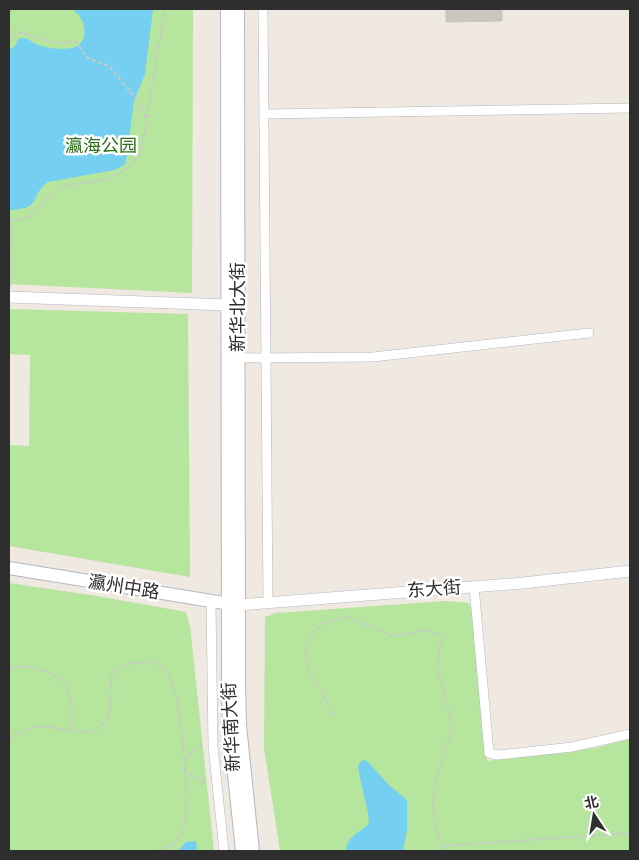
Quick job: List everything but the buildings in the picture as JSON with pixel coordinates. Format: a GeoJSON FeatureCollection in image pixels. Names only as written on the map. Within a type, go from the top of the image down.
{"type":"FeatureCollection","features":[{"type":"Feature","properties":{"kind":"main road","name":"新华北大街"},"geometry":{"type":"LineString","coordinates":[[227,9],[227,306],[233,604]]}},
{"type":"Feature","properties":{"kind":"main road","name":"新华北大街"},"geometry":{"type":"LineString","coordinates":[[233,604],[238,358],[238,9]]}},
{"type":"Feature","properties":{"kind":"main road","name":"瀛州中路"},"geometry":{"type":"LineString","coordinates":[[9,568],[233,604]]}},
{"type":"Feature","properties":{"kind":"main road","name":"新华南大街"},"geometry":{"type":"LineString","coordinates":[[233,604],[229,726],[242,851]]}},
{"type":"Feature","properties":{"kind":"main road","name":"新华南大街"},"geometry":{"type":"LineString","coordinates":[[233,604],[240,726],[253,851]]}},
{"type":"Feature","properties":{"kind":"street"},"geometry":{"type":"LineString","coordinates":[[263,9],[268,602]]}},
{"type":"Feature","properties":{"kind":"street"},"geometry":{"type":"LineString","coordinates":[[264,114],[630,108]]}},
{"type":"Feature","properties":{"kind":"street"},"geometry":{"type":"LineString","coordinates":[[9,297],[227,306]]}},
{"type":"Feature","properties":{"kind":"street"},"geometry":{"type":"LineString","coordinates":[[238,358],[373,357],[589,333]]}},
{"type":"Feature","properties":{"kind":"street","name":"东大街"},"geometry":{"type":"LineString","coordinates":[[233,604],[474,586],[630,571]]}},
{"type":"Feature","properties":{"kind":"street"},"geometry":{"type":"LineString","coordinates":[[474,586],[489,753],[498,755],[572,747],[630,734]]}},
{"type":"Feature","properties":{"kind":"street"},"geometry":{"type":"LineString","coordinates":[[211,601],[212,738],[224,851]]}},
{"type":"Feature","properties":{"kind":"path"},"geometry":{"type":"LineString","coordinates":[[9,297],[10,220],[39,212],[50,194],[60,188],[94,183],[118,174],[131,166],[138,154],[146,120],[165,9]]}},
{"type":"Feature","properties":{"kind":"path"},"geometry":{"type":"LineString","coordinates":[[9,39],[16,31],[57,43],[71,40],[77,44],[88,58],[108,66],[138,101],[146,120]]}},
{"type":"Feature","properties":{"kind":"path"},"geometry":{"type":"LineString","coordinates":[[334,716],[307,664],[306,654],[306,646],[310,636],[325,622],[348,617],[393,636],[429,630],[441,636],[442,649],[438,669],[450,716],[450,733],[436,781],[432,808],[435,829],[443,851]]}},
{"type":"Feature","properties":{"kind":"path"},"geometry":{"type":"LineString","coordinates":[[9,738],[33,727],[47,727],[80,733],[90,732],[105,722],[111,704],[112,674],[118,668],[140,661],[155,661],[166,669],[172,680],[177,702],[187,798],[186,817],[182,832],[174,843],[157,851]]}},
{"type":"Feature","properties":{"kind":"path"},"geometry":{"type":"LineString","coordinates":[[9,668],[28,667],[44,670],[63,684],[68,690],[72,731]]}},
{"type":"Feature","properties":{"kind":"path"},"geometry":{"type":"LineString","coordinates":[[183,760],[212,738]]}},
{"type":"Feature","properties":{"kind":"path"},"geometry":{"type":"LineString","coordinates":[[184,771],[217,789]]}},
{"type":"Feature","properties":{"kind":"path"},"geometry":{"type":"LineString","coordinates":[[442,846],[630,833]]}},
{"type":"Feature","properties":{"kind":"green space","name":"瀛海公园"},"geometry":{"type":"Polygon","coordinates":[[[9,9],[193,9],[192,293],[9,284],[9,9]]]}},
{"type":"Feature","properties":{"kind":"green space"},"geometry":{"type":"Polygon","coordinates":[[[9,309],[188,314],[190,577],[9,546],[9,445],[29,446],[30,355],[9,354],[9,309]]]}},
{"type":"Feature","properties":{"kind":"green space"},"geometry":{"type":"Polygon","coordinates":[[[9,583],[186,612],[190,626],[214,851],[9,851],[9,583]]]}},
{"type":"Feature","properties":{"kind":"green space"},"geometry":{"type":"Polygon","coordinates":[[[445,601],[469,603],[474,615],[487,761],[596,748],[630,739],[630,851],[280,851],[264,748],[265,617],[276,613],[445,601]]]}},
{"type":"Feature","properties":{"kind":"water"},"geometry":{"type":"Polygon","coordinates":[[[72,9],[153,9],[145,74],[134,101],[126,162],[123,166],[114,170],[48,182],[38,192],[34,201],[27,207],[9,210],[9,50],[15,46],[19,38],[27,39],[50,48],[62,49],[78,46],[82,42],[85,32],[80,16],[72,9]]]}},
{"type":"Feature","properties":{"kind":"water"},"geometry":{"type":"Polygon","coordinates":[[[362,760],[367,761],[389,785],[407,800],[407,830],[403,851],[346,851],[351,838],[369,824],[358,766],[362,760]]]}},
{"type":"Feature","properties":{"kind":"water"},"geometry":{"type":"Polygon","coordinates":[[[196,841],[197,851],[178,851],[186,842],[196,841]]]}}]}
